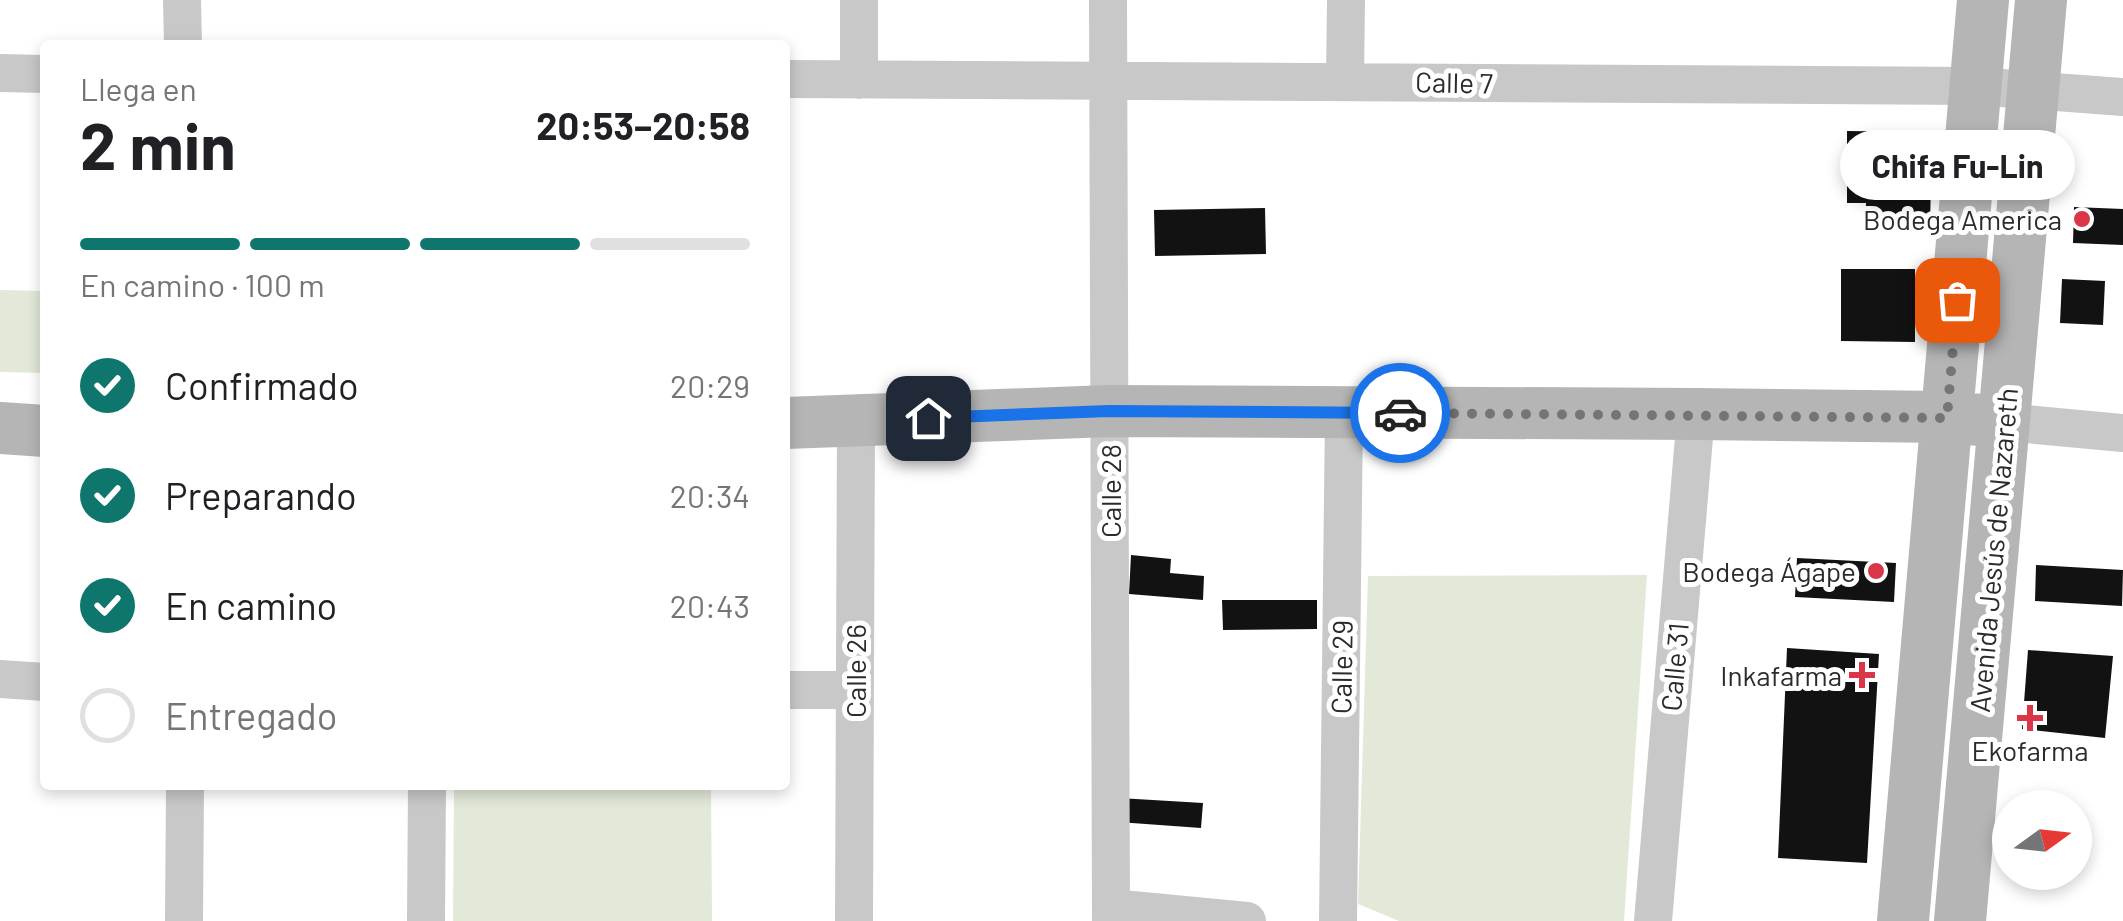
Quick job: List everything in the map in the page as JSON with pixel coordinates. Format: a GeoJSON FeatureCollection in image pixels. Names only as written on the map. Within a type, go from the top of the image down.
{"type":"FeatureCollection","features":[{"type":"Feature","properties":{"kind":"main road","name":"Avenida Jesús de Nazareth"},"geometry":{"type":"LineString","coordinates":[[1903,921],[1984,0]]}},
{"type":"Feature","properties":{"kind":"main road","name":"Avenida Jesús de Nazareth"},"geometry":{"type":"LineString","coordinates":[[1960,921],[2041,0]]}},
{"type":"Feature","properties":{"kind":"main road"},"geometry":{"type":"LineString","coordinates":[[790,423],[1109,411],[1696,414],[2004,422]]}},
{"type":"Feature","properties":{"kind":"main road"},"geometry":{"type":"LineString","coordinates":[[0,428],[40,431]]}},
{"type":"Feature","properties":{"kind":"street"},"geometry":{"type":"LineString","coordinates":[[182,0],[182,40]]}},
{"type":"Feature","properties":{"kind":"street"},"geometry":{"type":"LineString","coordinates":[[859,0],[859,80]]}},
{"type":"Feature","properties":{"kind":"street","name":"Calle 28"},"geometry":{"type":"LineString","coordinates":[[1108,0],[1111,914]]}},
{"type":"Feature","properties":{"kind":"street"},"geometry":{"type":"LineString","coordinates":[[1345,81],[1346,0]]}},
{"type":"Feature","properties":{"kind":"street"},"geometry":{"type":"LineString","coordinates":[[0,73],[40,74]]}},
{"type":"Feature","properties":{"kind":"street","name":"Calle 7"},"geometry":{"type":"LineString","coordinates":[[790,79],[1976,86],[2123,97]]}},
{"type":"Feature","properties":{"kind":"street","name":"Calle 29"},"geometry":{"type":"LineString","coordinates":[[1338,921],[1344,413]]}},
{"type":"Feature","properties":{"kind":"street","name":"Calle 31"},"geometry":{"type":"LineString","coordinates":[[1653,921],[1696,414]]}},
{"type":"Feature","properties":{"kind":"street","name":"Calle 26"},"geometry":{"type":"LineString","coordinates":[[854,921],[856,421]]}},
{"type":"Feature","properties":{"kind":"street"},"geometry":{"type":"LineString","coordinates":[[2004,422],[2123,433]]}},
{"type":"Feature","properties":{"kind":"street"},"geometry":{"type":"LineString","coordinates":[[0,679],[40,682]]}},
{"type":"Feature","properties":{"kind":"street"},"geometry":{"type":"LineString","coordinates":[[790,690],[855,690]]}},
{"type":"Feature","properties":{"kind":"street"},"geometry":{"type":"LineString","coordinates":[[184,921],[185,790]]}},
{"type":"Feature","properties":{"kind":"street"},"geometry":{"type":"LineString","coordinates":[[426,921],[427,790]]}},
{"type":"Feature","properties":{"kind":"street"},"geometry":{"type":"LineString","coordinates":[[1111,914],[1247,921]]}},
{"type":"Feature","properties":{"kind":"green space"},"geometry":{"type":"Polygon","coordinates":[[[0,290],[40,291],[40,373],[0,372],[0,290]]]}},
{"type":"Feature","properties":{"kind":"green space"},"geometry":{"type":"Polygon","coordinates":[[[1647,575],[1624,921],[1399,921],[1358,904],[1368,576],[1647,575]]]}},
{"type":"Feature","properties":{"kind":"green space"},"geometry":{"type":"Polygon","coordinates":[[[454,790],[711,790],[712,921],[453,921],[454,790]]]}},
{"type":"Feature","properties":{"kind":"building"},"geometry":{"type":"Polygon","coordinates":[[[1847,131],[1932,132],[1930,227],[1865,225],[1866,203],[1847,203],[1847,131]]]}},
{"type":"Feature","properties":{"kind":"building"},"geometry":{"type":"Polygon","coordinates":[[[2074,207],[2123,209],[2123,245],[2073,243],[2074,207]]]}},
{"type":"Feature","properties":{"kind":"building"},"geometry":{"type":"Polygon","coordinates":[[[1265,208],[1266,254],[1155,256],[1154,210],[1265,208]]]}},
{"type":"Feature","properties":{"kind":"building"},"geometry":{"type":"Polygon","coordinates":[[[1841,269],[1915,269],[1915,342],[1841,341],[1841,269]]]}},
{"type":"Feature","properties":{"kind":"building"},"geometry":{"type":"Polygon","coordinates":[[[2062,279],[2105,281],[2103,325],[2060,323],[2062,279]]]}},
{"type":"Feature","properties":{"kind":"building"},"geometry":{"type":"Polygon","coordinates":[[[1131,555],[1171,559],[1170,573],[1204,576],[1203,600],[1129,594],[1131,555]]]}},
{"type":"Feature","properties":{"kind":"building"},"geometry":{"type":"Polygon","coordinates":[[[1797,558],[1896,563],[1894,602],[1795,597],[1797,558]]]}},
{"type":"Feature","properties":{"kind":"building"},"geometry":{"type":"Polygon","coordinates":[[[2036,565],[2123,570],[2122,606],[2035,601],[2036,565]]]}},
{"type":"Feature","properties":{"kind":"building"},"geometry":{"type":"Polygon","coordinates":[[[1222,600],[1317,600],[1317,629],[1223,630],[1222,600]]]}},
{"type":"Feature","properties":{"kind":"building"},"geometry":{"type":"Polygon","coordinates":[[[1787,648],[1879,654],[1867,863],[1778,858],[1787,648]]]}},
{"type":"Feature","properties":{"kind":"building"},"geometry":{"type":"Polygon","coordinates":[[[2028,650],[2113,656],[2105,738],[2022,729],[2028,650]]]}},
{"type":"Feature","properties":{"kind":"building"},"geometry":{"type":"Polygon","coordinates":[[[1119,798],[1203,803],[1201,828],[1118,822],[1119,798]]]}},
{"type":"Feature","properties":{"kind":"way so far"},"geometry":{"type":"LineString","coordinates":[[1400,413],[1947,418],[1957,300]]}},
{"type":"Feature","properties":{"kind":"place","name":"Bodega America"},"geometry":{"type":"Point","coordinates":[2082,219]}},
{"type":"Feature","properties":{"kind":"place","name":"Chifa Fu-Lin"},"geometry":{"type":"Point","coordinates":[1957,300]}},
{"type":"Feature","properties":{"kind":"place","name":"Bodega Ágape"},"geometry":{"type":"Point","coordinates":[1876,571]}},
{"type":"Feature","properties":{"kind":"place","name":"Inkafarma"},"geometry":{"type":"Point","coordinates":[1862,675]}},
{"type":"Feature","properties":{"kind":"place","name":"Ekofarma"},"geometry":{"type":"Point","coordinates":[2030,718]}},
{"type":"Feature","properties":{"kind":"route"},"geometry":{"type":"LineString","coordinates":[[928,418],[1109,411],[1400,413]]}}]}
